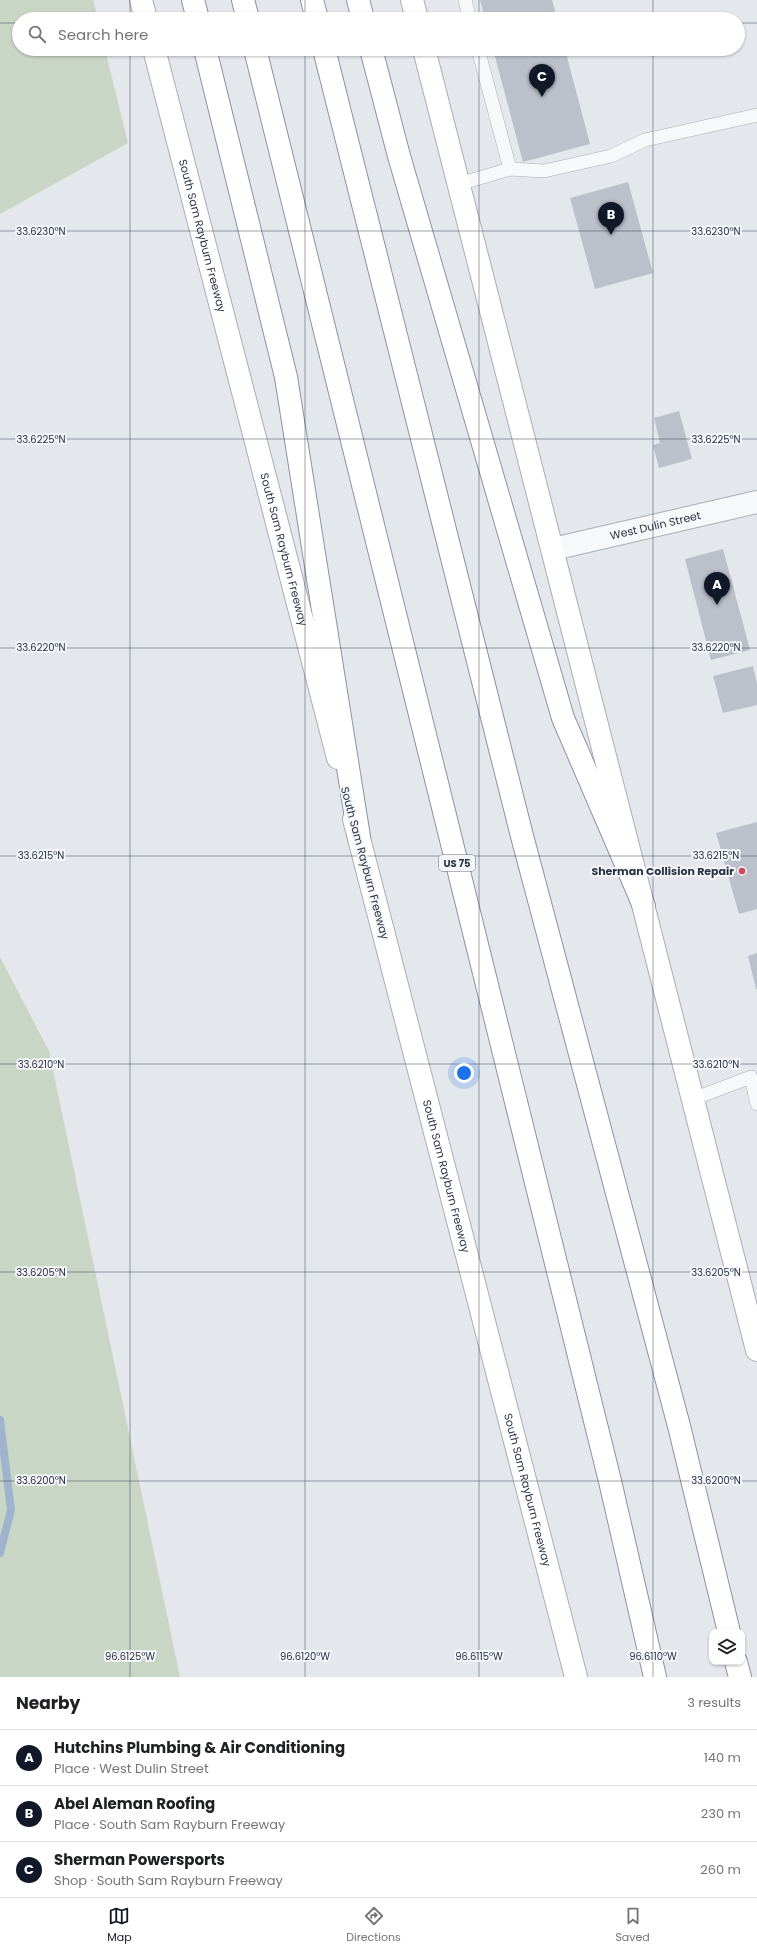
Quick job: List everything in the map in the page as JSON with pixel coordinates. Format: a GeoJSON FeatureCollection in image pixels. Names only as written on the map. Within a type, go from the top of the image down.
{"type":"FeatureCollection","features":[{"type":"Feature","properties":{"kind":"main road"},"geometry":{"type":"LineString","coordinates":[[141,0],[144,12]]}},
{"type":"Feature","properties":{"kind":"main road"},"geometry":{"type":"LineString","coordinates":[[193,0],[196,12]]}},
{"type":"Feature","properties":{"kind":"main road"},"geometry":{"type":"LineString","coordinates":[[243,0],[246,12]]}},
{"type":"Feature","properties":{"kind":"main road"},"geometry":{"type":"LineString","coordinates":[[312,0],[315,12]]}},
{"type":"Feature","properties":{"kind":"main road"},"geometry":{"type":"LineString","coordinates":[[358,0],[361,12]]}},
{"type":"Feature","properties":{"kind":"main road"},"geometry":{"type":"LineString","coordinates":[[412,0],[415,12]]}},
{"type":"Feature","properties":{"kind":"main road","name":"South Sam Rayburn Freeway"},"geometry":{"type":"LineString","coordinates":[[156,56],[576,1677]]}},
{"type":"Feature","properties":{"kind":"main road"},"geometry":{"type":"LineString","coordinates":[[207,56],[286,377],[359,837]]}},
{"type":"Feature","properties":{"kind":"main road","name":"US 75"},"geometry":{"type":"LineString","coordinates":[[257,56],[610,1481],[655,1677]]}},
{"type":"Feature","properties":{"kind":"main road"},"geometry":{"type":"LineString","coordinates":[[326,56],[522,836],[676,1419],[728,1629]]}},
{"type":"Feature","properties":{"kind":"main road"},"geometry":{"type":"LineString","coordinates":[[373,56],[399,156],[563,718],[644,906]]}},
{"type":"Feature","properties":{"kind":"main road"},"geometry":{"type":"LineString","coordinates":[[426,56],[757,1350]]}},
{"type":"Feature","properties":{"kind":"main road"},"geometry":{"type":"LineString","coordinates":[[737,1665],[740,1677]]}},
{"type":"Feature","properties":{"kind":"street","name":"West Dulin Street"},"geometry":{"type":"LineString","coordinates":[[553,549],[757,502]]}},
{"type":"Feature","properties":{"kind":"lane"},"geometry":{"type":"LineString","coordinates":[[465,0],[468,12]]}},
{"type":"Feature","properties":{"kind":"lane"},"geometry":{"type":"LineString","coordinates":[[480,56],[510,169]]}},
{"type":"Feature","properties":{"kind":"lane"},"geometry":{"type":"LineString","coordinates":[[459,184],[510,169],[544,171],[611,156],[645,140],[757,115]]}},
{"type":"Feature","properties":{"kind":"lane"},"geometry":{"type":"LineString","coordinates":[[693,1099],[751,1076],[757,1104]]}},
{"type":"Feature","properties":{"kind":"green space"},"geometry":{"type":"Polygon","coordinates":[[[0,0],[93,0],[96,12],[12,12],[12,56],[107,56],[128,143],[0,214],[0,0]]]}},
{"type":"Feature","properties":{"kind":"green space"},"geometry":{"type":"Polygon","coordinates":[[[0,957],[49,1051],[180,1677],[0,1677],[0,957]]]}},
{"type":"Feature","properties":{"kind":"building"},"geometry":{"type":"Polygon","coordinates":[[[480,0],[552,0],[555,12],[483,12],[480,0]]]}},
{"type":"Feature","properties":{"kind":"building"},"geometry":{"type":"Polygon","coordinates":[[[495,56],[567,56],[590,144],[523,162],[495,56]]]}},
{"type":"Feature","properties":{"kind":"building"},"geometry":{"type":"Polygon","coordinates":[[[628,182],[653,273],[595,289],[570,198],[628,182]]]}},
{"type":"Feature","properties":{"kind":"building"},"geometry":{"type":"Polygon","coordinates":[[[679,411],[692,459],[659,468],[653,445],[660,443],[654,418],[679,411]]]}},
{"type":"Feature","properties":{"kind":"building"},"geometry":{"type":"Polygon","coordinates":[[[723,549],[750,650],[711,660],[685,559],[723,549]]]}},
{"type":"Feature","properties":{"kind":"building"},"geometry":{"type":"Polygon","coordinates":[[[753,666],[757,684],[757,705],[723,713],[713,676],[753,666]]]}},
{"type":"Feature","properties":{"kind":"building","name":"Sherman Collision Repair"},"geometry":{"type":"Polygon","coordinates":[[[757,822],[757,909],[739,914],[716,833],[757,822]]]}},
{"type":"Feature","properties":{"kind":"building"},"geometry":{"type":"Polygon","coordinates":[[[757,953],[757,989],[756,989],[748,956],[757,953]]]}},
{"type":"Feature","properties":{"kind":"waterway"},"geometry":{"type":"LineString","coordinates":[[0,1420],[11,1510],[0,1553]]}},
{"type":"Feature","properties":{"kind":"place","name":"Sherman Powersports"},"geometry":{"type":"Point","coordinates":[542,97]}},
{"type":"Feature","properties":{"kind":"place","name":"Abel Aleman Roofing"},"geometry":{"type":"Point","coordinates":[611,235]}},
{"type":"Feature","properties":{"kind":"place","name":"Hutchins Plumbing & Air Conditioning"},"geometry":{"type":"Point","coordinates":[717,605]}},
{"type":"Feature","properties":{"kind":"place","name":"Sherman Collision Repair"},"geometry":{"type":"Point","coordinates":[742,871]}}]}
